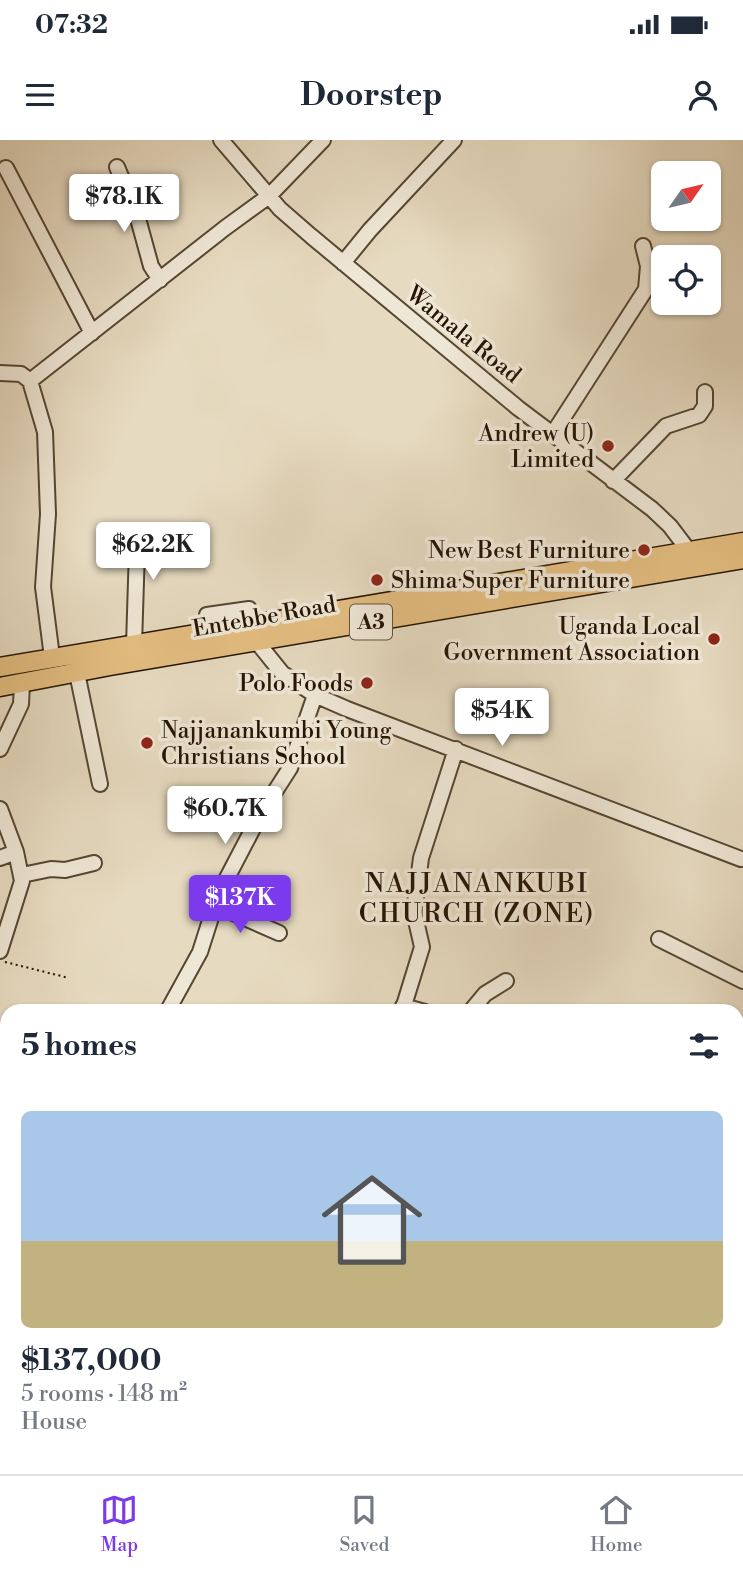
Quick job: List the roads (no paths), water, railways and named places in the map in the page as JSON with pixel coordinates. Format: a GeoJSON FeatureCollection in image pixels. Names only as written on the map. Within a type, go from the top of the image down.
{"type":"FeatureCollection","features":[{"type":"Feature","properties":{"kind":"main road","name":"Entebbe Road"},"geometry":{"type":"LineString","coordinates":[[0,687],[77,673],[257,633],[743,542]]}},
{"type":"Feature","properties":{"kind":"main road","name":"Entebbe Road"},"geometry":{"type":"LineString","coordinates":[[0,667],[204,633],[257,633],[743,559]]}},
{"type":"Feature","properties":{"kind":"street","name":"Wamala Road"},"geometry":{"type":"LineString","coordinates":[[221,140],[281,209],[552,435],[652,509],[670,526],[689,551]]}},
{"type":"Feature","properties":{"kind":"street"},"geometry":{"type":"LineString","coordinates":[[30,381],[269,196],[323,140]]}},
{"type":"Feature","properties":{"kind":"street"},"geometry":{"type":"LineString","coordinates":[[343,263],[453,140]]}},
{"type":"Feature","properties":{"kind":"street"},"geometry":{"type":"LineString","coordinates":[[117,167],[137,215],[151,266],[160,280]]}},
{"type":"Feature","properties":{"kind":"street"},"geometry":{"type":"LineString","coordinates":[[6,168],[92,333]]}},
{"type":"Feature","properties":{"kind":"street"},"geometry":{"type":"LineString","coordinates":[[552,435],[646,289],[648,266],[643,246]]}},
{"type":"Feature","properties":{"kind":"street"},"geometry":{"type":"LineString","coordinates":[[0,373],[21,374],[30,381],[45,432],[48,514],[43,587],[52,657]]}},
{"type":"Feature","properties":{"kind":"street"},"geometry":{"type":"LineString","coordinates":[[612,481],[666,426],[699,415],[705,406],[705,392]]}},
{"type":"Feature","properties":{"kind":"street"},"geometry":{"type":"LineString","coordinates":[[134,645],[137,549],[145,539],[152,536],[189,534]]}},
{"type":"Feature","properties":{"kind":"street"},"geometry":{"type":"LineString","coordinates":[[257,633],[282,673],[314,695],[741,859]]}},
{"type":"Feature","properties":{"kind":"street"},"geometry":{"type":"LineString","coordinates":[[77,673],[100,784]]}},
{"type":"Feature","properties":{"kind":"street"},"geometry":{"type":"LineString","coordinates":[[0,749],[21,704],[22,684]]}},
{"type":"Feature","properties":{"kind":"street"},"geometry":{"type":"LineString","coordinates":[[171,1004],[200,951],[215,905],[260,815],[290,768],[314,695]]}},
{"type":"Feature","properties":{"kind":"street"},"geometry":{"type":"LineString","coordinates":[[404,1004],[422,947],[414,912],[421,858],[456,749]]}},
{"type":"Feature","properties":{"kind":"street"},"geometry":{"type":"LineString","coordinates":[[0,809],[22,875],[19,895],[0,951]]}},
{"type":"Feature","properties":{"kind":"street"},"geometry":{"type":"LineString","coordinates":[[0,858],[16,852]]}},
{"type":"Feature","properties":{"kind":"street"},"geometry":{"type":"LineString","coordinates":[[22,875],[51,869],[65,870],[94,863]]}},
{"type":"Feature","properties":{"kind":"street"},"geometry":{"type":"LineString","coordinates":[[215,905],[279,933]]}},
{"type":"Feature","properties":{"kind":"street"},"geometry":{"type":"LineString","coordinates":[[659,939],[743,981]]}},
{"type":"Feature","properties":{"kind":"street"},"geometry":{"type":"LineString","coordinates":[[477,1004],[485,994],[506,981]]}},
{"type":"Feature","properties":{"kind":"place","name":"Andrew (U) Limited"},"geometry":{"type":"Point","coordinates":[608,446]}},
{"type":"Feature","properties":{"kind":"place","name":"New Best Furniture"},"geometry":{"type":"Point","coordinates":[644,550]}},
{"type":"Feature","properties":{"kind":"place","name":"Shima Super Furniture"},"geometry":{"type":"Point","coordinates":[377,580]}},
{"type":"Feature","properties":{"kind":"place","name":"Uganda Local Government Association"},"geometry":{"type":"Point","coordinates":[714,639]}},
{"type":"Feature","properties":{"kind":"place","name":"Polo Foods"},"geometry":{"type":"Point","coordinates":[367,683]}},
{"type":"Feature","properties":{"kind":"place","name":"Najjanankumbi Young Christians School"},"geometry":{"type":"Point","coordinates":[147,743]}},
{"type":"Feature","properties":{"kind":"district","name":"NAJJANANKUBI CHURCH (ZONE)"},"geometry":{"type":"Point","coordinates":[477,898]}}]}
